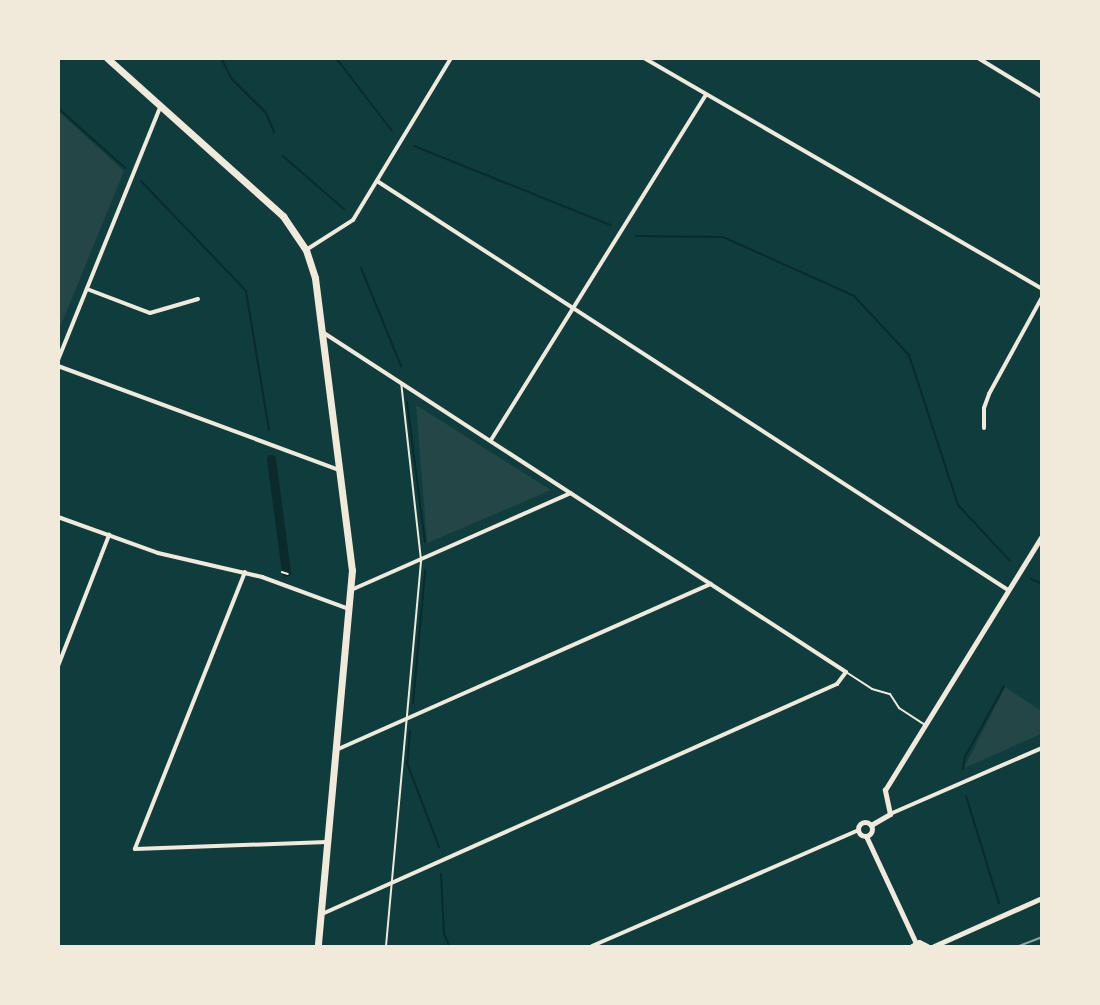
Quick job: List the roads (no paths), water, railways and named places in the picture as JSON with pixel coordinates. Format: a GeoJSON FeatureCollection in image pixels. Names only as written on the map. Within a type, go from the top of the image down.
{"type":"FeatureCollection","features":[{"type":"Feature","properties":{"kind":"main road"},"geometry":{"type":"LineString","coordinates":[[107,58],[278,211],[306,250],[317,285],[352,554],[351,590],[318,946]]}},
{"type":"Feature","properties":{"kind":"street"},"geometry":{"type":"LineString","coordinates":[[306,250],[350,224],[451,58]]}},
{"type":"Feature","properties":{"kind":"street"},"geometry":{"type":"LineString","coordinates":[[644,58],[1041,289]]}},
{"type":"Feature","properties":{"kind":"street"},"geometry":{"type":"LineString","coordinates":[[978,58],[1041,97]]}},
{"type":"Feature","properties":{"kind":"street"},"geometry":{"type":"LineString","coordinates":[[491,440],[706,94]]}},
{"type":"Feature","properties":{"kind":"street"},"geometry":{"type":"LineString","coordinates":[[58,360],[161,106]]}},
{"type":"Feature","properties":{"kind":"street"},"geometry":{"type":"LineString","coordinates":[[377,181],[1008,590]]}},
{"type":"Feature","properties":{"kind":"street"},"geometry":{"type":"LineString","coordinates":[[87,289],[150,313],[198,299]]}},
{"type":"Feature","properties":{"kind":"street"},"geometry":{"type":"LineString","coordinates":[[984,428],[984,408],[989,394],[1041,297]]}},
{"type":"Feature","properties":{"kind":"street"},"geometry":{"type":"LineString","coordinates":[[321,915],[837,684],[846,672],[324,333]]}},
{"type":"Feature","properties":{"kind":"street"},"geometry":{"type":"LineString","coordinates":[[58,366],[342,471]]}},
{"type":"Feature","properties":{"kind":"street"},"geometry":{"type":"LineString","coordinates":[[351,590],[572,492]]}},
{"type":"Feature","properties":{"kind":"street"},"geometry":{"type":"LineString","coordinates":[[58,517],[177,558],[245,572],[349,609]]}},
{"type":"Feature","properties":{"kind":"street"},"geometry":{"type":"LineString","coordinates":[[58,666],[109,536]]}},
{"type":"Feature","properties":{"kind":"street"},"geometry":{"type":"LineString","coordinates":[[890,814],[885,790],[1041,536]]}},
{"type":"Feature","properties":{"kind":"street"},"geometry":{"type":"LineString","coordinates":[[245,572],[135,849],[327,842]]}},
{"type":"Feature","properties":{"kind":"street"},"geometry":{"type":"LineString","coordinates":[[336,750],[712,584]]}},
{"type":"Feature","properties":{"kind":"street"},"geometry":{"type":"LineString","coordinates":[[866,836],[871,825],[890,814],[1041,748]]}},
{"type":"Feature","properties":{"kind":"street"},"geometry":{"type":"LineString","coordinates":[[592,946],[857,831],[861,822],[871,825]]}},
{"type":"Feature","properties":{"kind":"street"},"geometry":{"type":"LineString","coordinates":[[857,831],[866,836],[914,945],[927,946]]}},
{"type":"Feature","properties":{"kind":"street"},"geometry":{"type":"LineString","coordinates":[[934,946],[1041,898]]}},
{"type":"Feature","properties":{"kind":"lane"},"geometry":{"type":"LineString","coordinates":[[386,946],[421,560],[401,382]]}},
{"type":"Feature","properties":{"kind":"lane"},"geometry":{"type":"LineString","coordinates":[[846,672],[872,689],[890,694],[899,708],[925,724]]}},
{"type":"Feature","properties":{"kind":"waterway"},"geometry":{"type":"LineString","coordinates":[[221,58],[231,78],[266,113],[274,132]]}},
{"type":"Feature","properties":{"kind":"waterway"},"geometry":{"type":"LineString","coordinates":[[336,58],[392,131]]}},
{"type":"Feature","properties":{"kind":"waterway"},"geometry":{"type":"LineString","coordinates":[[58,108],[125,168]]}},
{"type":"Feature","properties":{"kind":"waterway"},"geometry":{"type":"LineString","coordinates":[[414,146],[611,225]]}},
{"type":"Feature","properties":{"kind":"waterway"},"geometry":{"type":"LineString","coordinates":[[283,156],[344,209]]}},
{"type":"Feature","properties":{"kind":"waterway"},"geometry":{"type":"LineString","coordinates":[[141,181],[246,291],[269,430]]}},
{"type":"Feature","properties":{"kind":"waterway"},"geometry":{"type":"LineString","coordinates":[[636,236],[723,237],[854,296],[909,355],[958,505],[1010,561]]}},
{"type":"Feature","properties":{"kind":"waterway"},"geometry":{"type":"LineString","coordinates":[[361,268],[401,366]]}},
{"type":"Feature","properties":{"kind":"waterway"},"geometry":{"type":"LineString","coordinates":[[407,402],[425,542]]}},
{"type":"Feature","properties":{"kind":"waterway"},"geometry":{"type":"LineString","coordinates":[[271,459],[286,572]]}},
{"type":"Feature","properties":{"kind":"waterway"},"geometry":{"type":"LineString","coordinates":[[413,703],[425,571]]}},
{"type":"Feature","properties":{"kind":"waterway"},"geometry":{"type":"LineString","coordinates":[[1031,579],[1042,584]]}},
{"type":"Feature","properties":{"kind":"waterway"},"geometry":{"type":"LineString","coordinates":[[963,769],[965,757],[1004,686]]}},
{"type":"Feature","properties":{"kind":"waterway"},"geometry":{"type":"LineString","coordinates":[[410,731],[407,763],[439,847]]}},
{"type":"Feature","properties":{"kind":"waterway"},"geometry":{"type":"LineString","coordinates":[[966,796],[999,903]]}},
{"type":"Feature","properties":{"kind":"waterway"},"geometry":{"type":"LineString","coordinates":[[441,874],[444,934],[449,946]]}},
{"type":"Feature","properties":{"kind":"railway"},"geometry":{"type":"LineString","coordinates":[[1019,946],[1042,937]]}}]}
